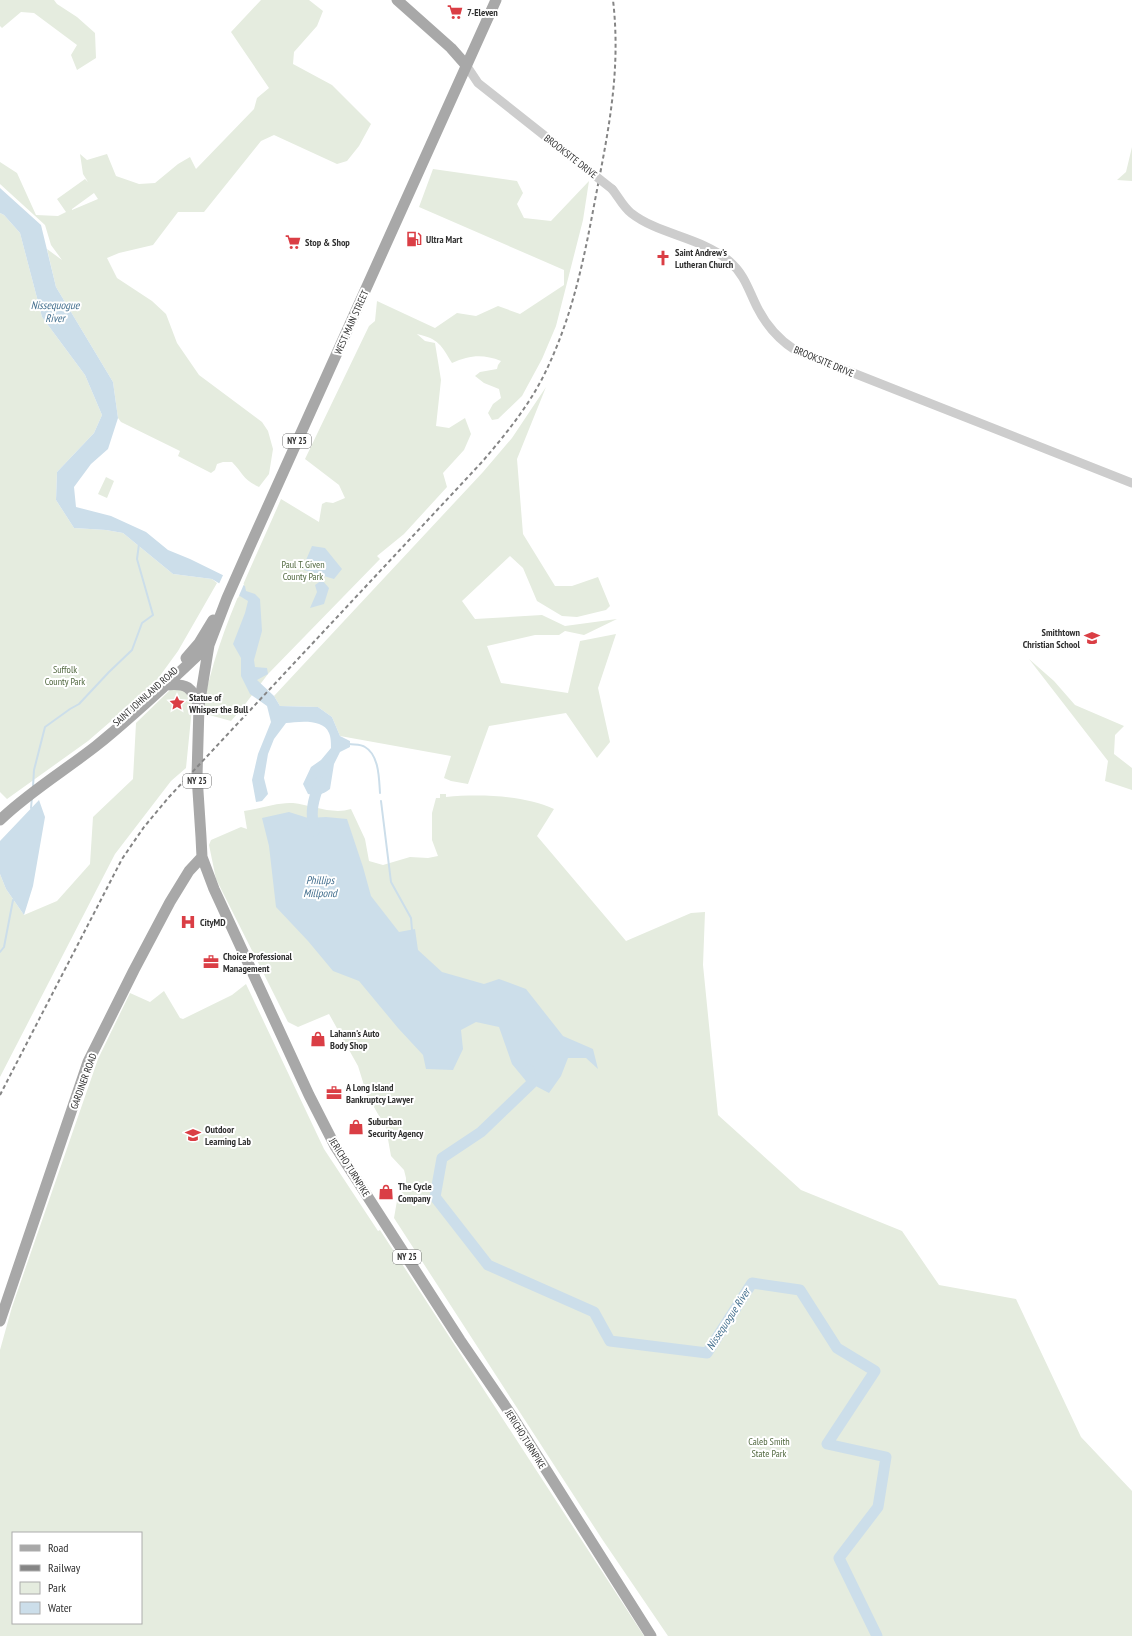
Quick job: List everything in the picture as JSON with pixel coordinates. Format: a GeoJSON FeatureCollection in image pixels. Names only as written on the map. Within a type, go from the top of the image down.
{"type":"FeatureCollection","features":[{"type":"Feature","properties":{"kind":"main road"},"geometry":{"type":"LineString","coordinates":[[397,0],[451,48],[466,65]]}},
{"type":"Feature","properties":{"kind":"main road","name":"WEST MAIN STREET"},"geometry":{"type":"LineString","coordinates":[[209,645],[239,571],[496,0]]}},
{"type":"Feature","properties":{"kind":"main road","name":"SAINT JOHNLAND ROAD"},"geometry":{"type":"LineString","coordinates":[[0,820],[43,784],[137,712],[166,684],[190,659],[227,598]]}},
{"type":"Feature","properties":{"kind":"main road","name":"SAINT JOHNLAND ROAD"},"geometry":{"type":"LineString","coordinates":[[67,767],[93,742],[190,659],[209,645]]}},
{"type":"Feature","properties":{"kind":"main road","name":"JERICHO TURNPIKE"},"geometry":{"type":"LineString","coordinates":[[209,645],[199,706],[197,776],[202,857],[214,889],[309,1095],[335,1146],[460,1340],[512,1416],[651,1636]]}},
{"type":"Feature","properties":{"kind":"main road"},"geometry":{"type":"LineString","coordinates":[[190,659],[202,664],[205,671]]}},
{"type":"Feature","properties":{"kind":"main road"},"geometry":{"type":"LineString","coordinates":[[166,684],[180,684],[187,686],[194,695],[199,706]]}},
{"type":"Feature","properties":{"kind":"main road","name":"GARDINER ROAD"},"geometry":{"type":"LineString","coordinates":[[0,1321],[88,1062],[170,902],[189,871],[202,857]]}},
{"type":"Feature","properties":{"kind":"street","name":"BROOKSITE DRIVE"},"geometry":{"type":"LineString","coordinates":[[466,65],[478,83],[612,189],[630,212],[643,221],[715,251],[728,260],[741,274],[756,306],[776,336],[795,350],[1132,483]]}},
{"type":"Feature","properties":{"kind":"green space"},"geometry":{"type":"Polygon","coordinates":[[[0,0],[54,0],[57,4],[77,17],[95,33],[96,58],[77,70],[71,55],[77,45],[34,13],[21,12],[2,28],[0,26],[0,0]]]}},
{"type":"Feature","properties":{"kind":"green space"},"geometry":{"type":"Polygon","coordinates":[[[261,0],[309,0],[323,11],[317,26],[294,52],[293,64],[332,85],[371,124],[359,146],[347,161],[337,164],[274,135],[261,141],[204,212],[178,212],[153,245],[119,253],[107,258],[117,278],[152,301],[166,314],[177,343],[199,375],[262,422],[268,431],[273,449],[269,474],[259,487],[246,479],[232,462],[217,464],[215,470],[211,473],[178,456],[180,451],[121,422],[118,418],[113,382],[56,287],[47,249],[62,260],[51,245],[45,225],[0,184],[0,162],[17,173],[36,215],[58,216],[66,212],[57,199],[85,179],[88,182],[83,174],[80,154],[87,160],[107,154],[116,176],[139,184],[155,183],[178,164],[190,157],[196,169],[254,109],[257,98],[269,88],[231,32],[261,0]],[[94,193],[72,210],[98,199],[94,193]]]}},
{"type":"Feature","properties":{"kind":"green space"},"geometry":{"type":"Polygon","coordinates":[[[1132,147],[1132,181],[1117,180],[1126,172],[1132,147]]]}},
{"type":"Feature","properties":{"kind":"green space","name":"Paul T. Given County Park"},"geometry":{"type":"Polygon","coordinates":[[[433,169],[517,181],[523,193],[517,204],[524,218],[551,221],[589,181],[583,220],[556,326],[542,359],[522,396],[498,419],[492,420],[488,413],[493,404],[501,398],[499,389],[484,383],[475,376],[480,372],[497,369],[501,361],[488,357],[476,356],[452,363],[439,344],[430,338],[417,334],[425,341],[435,343],[441,380],[436,426],[449,428],[465,418],[471,434],[464,450],[443,473],[447,487],[404,534],[377,556],[380,559],[268,674],[231,721],[202,713],[209,682],[224,632],[281,499],[319,522],[322,504],[326,502],[333,503],[345,498],[339,485],[305,459],[369,326],[375,321],[377,301],[435,328],[457,313],[476,316],[498,306],[520,314],[564,285],[564,270],[419,207],[433,169]]]}},
{"type":"Feature","properties":{"kind":"green space","name":"Suffolk County Park"},"geometry":{"type":"Polygon","coordinates":[[[0,213],[4,215],[20,233],[42,317],[85,375],[102,415],[94,433],[57,472],[56,500],[74,528],[106,530],[123,533],[173,574],[212,579],[217,583],[178,651],[154,684],[88,741],[7,799],[0,792],[0,213]]]}},
{"type":"Feature","properties":{"kind":"green space"},"geometry":{"type":"Polygon","coordinates":[[[546,387],[517,459],[523,534],[555,586],[572,586],[598,577],[610,606],[606,610],[577,617],[562,616],[537,601],[523,568],[510,556],[462,601],[475,619],[542,615],[565,626],[617,619],[584,635],[565,631],[559,635],[535,635],[487,646],[501,683],[568,693],[580,641],[616,634],[598,688],[610,742],[597,758],[566,713],[489,726],[468,784],[451,781],[444,778],[451,756],[340,736],[332,717],[318,707],[280,706],[274,696],[483,472],[512,438],[546,387]]]}},
{"type":"Feature","properties":{"kind":"green space"},"geometry":{"type":"Polygon","coordinates":[[[106,477],[114,481],[107,498],[98,494],[106,477]]]}},
{"type":"Feature","properties":{"kind":"green space"},"geometry":{"type":"Polygon","coordinates":[[[1029,659],[1054,681],[1075,705],[1124,726],[1115,735],[1114,754],[1132,768],[1132,790],[1105,781],[1108,761],[1029,659]]]}},
{"type":"Feature","properties":{"kind":"green space"},"geometry":{"type":"Polygon","coordinates":[[[180,686],[193,698],[186,768],[171,781],[115,854],[0,1077],[0,874],[6,889],[24,915],[57,901],[90,864],[93,817],[133,779],[136,723],[171,689],[180,686]]]}},
{"type":"Feature","properties":{"kind":"green space","name":"Caleb Smith State Park"},"geometry":{"type":"Polygon","coordinates":[[[440,794],[446,794],[446,797],[487,796],[515,798],[542,804],[554,809],[537,836],[626,941],[691,913],[705,912],[703,965],[718,1115],[801,1190],[902,1231],[939,1285],[1016,1299],[1081,1437],[1132,1491],[1132,1636],[668,1636],[602,1539],[394,1218],[398,1195],[406,1190],[404,1170],[391,1156],[386,1128],[367,1095],[358,1066],[329,1014],[298,1027],[288,1022],[216,879],[209,845],[211,840],[241,827],[247,829],[244,811],[281,804],[293,803],[337,811],[351,809],[365,839],[369,861],[383,865],[410,857],[428,858],[438,856],[432,840],[432,813],[436,798],[440,798],[440,794]]]}},
{"type":"Feature","properties":{"kind":"green space"},"geometry":{"type":"Polygon","coordinates":[[[246,984],[324,1149],[378,1231],[380,1230],[644,1636],[0,1636],[0,1350],[12,1307],[98,1059],[130,993],[150,1002],[164,991],[180,1018],[183,1019],[232,995],[246,984]]]}},
{"type":"Feature","properties":{"kind":"water","name":"Nissequogue River"},"geometry":{"type":"Polygon","coordinates":[[[0,188],[41,225],[56,287],[113,382],[118,418],[108,449],[91,464],[74,487],[76,507],[111,516],[146,532],[168,550],[245,586],[246,591],[255,594],[260,599],[262,631],[254,660],[255,667],[267,668],[268,674],[257,680],[274,696],[280,706],[318,707],[332,717],[340,736],[350,741],[350,747],[340,752],[334,764],[330,789],[324,793],[317,795],[308,794],[303,784],[311,767],[321,760],[331,748],[331,738],[329,733],[326,728],[316,723],[286,723],[274,739],[268,754],[264,778],[268,794],[262,801],[256,802],[252,780],[258,754],[271,722],[267,706],[250,694],[241,676],[241,658],[233,644],[248,601],[212,579],[173,574],[123,533],[106,530],[74,528],[56,500],[57,472],[94,433],[102,415],[85,375],[42,317],[20,233],[4,215],[0,213],[0,188]]]}},
{"type":"Feature","properties":{"kind":"water"},"geometry":{"type":"Polygon","coordinates":[[[312,546],[325,548],[342,569],[334,579],[304,570],[308,563],[306,560],[312,546]]]}},
{"type":"Feature","properties":{"kind":"water"},"geometry":{"type":"Polygon","coordinates":[[[322,580],[329,588],[324,604],[310,608],[317,592],[315,585],[322,580]]]}},
{"type":"Feature","properties":{"kind":"water"},"geometry":{"type":"Polygon","coordinates":[[[39,800],[45,817],[33,886],[24,915],[6,889],[0,874],[0,841],[39,800]]]}},
{"type":"Feature","properties":{"kind":"water","name":"Phillips Millpond"},"geometry":{"type":"Polygon","coordinates":[[[289,812],[308,818],[326,817],[347,819],[371,896],[399,932],[415,929],[418,950],[442,972],[484,984],[499,979],[526,989],[563,1036],[593,1049],[598,1069],[586,1058],[568,1058],[561,1076],[549,1093],[526,1081],[512,1064],[499,1027],[476,1022],[461,1030],[463,1049],[453,1070],[426,1069],[423,1055],[398,1028],[359,981],[333,971],[308,941],[276,907],[269,846],[262,818],[289,812]]]}},
{"type":"Feature","properties":{"kind":"pier"},"geometry":{"type":"Polygon","coordinates":[[[224,573],[244,584],[238,598],[218,586],[224,573]]]}},
{"type":"Feature","properties":{"kind":"waterway"},"geometry":{"type":"LineString","coordinates":[[33,787],[34,770],[45,727],[79,704],[132,650],[142,623],[153,615],[137,559],[139,544]]}},
{"type":"Feature","properties":{"kind":"waterway"},"geometry":{"type":"LineString","coordinates":[[349,744],[363,746],[373,755],[376,761],[380,793]]}},
{"type":"Feature","properties":{"kind":"waterway","name":"Nissequogue River"},"geometry":{"type":"LineString","coordinates":[[314,831],[312,817],[313,806],[320,782]]}},
{"type":"Feature","properties":{"kind":"waterway"},"geometry":{"type":"LineString","coordinates":[[31,808],[32,797]]}},
{"type":"Feature","properties":{"kind":"waterway"},"geometry":{"type":"LineString","coordinates":[[381,801],[391,882],[411,918],[412,930]]}},
{"type":"Feature","properties":{"kind":"waterway"},"geometry":{"type":"LineString","coordinates":[[0,952],[4,947],[13,900]]}},
{"type":"Feature","properties":{"kind":"waterway","name":"Nissequogue River"},"geometry":{"type":"LineString","coordinates":[[529,1070],[532,1083],[481,1132],[442,1158],[435,1197],[488,1265],[594,1312],[610,1341],[707,1353],[752,1283],[800,1290],[837,1348],[875,1371],[827,1444],[886,1457],[878,1507],[839,1558],[877,1636]]}},
{"type":"Feature","properties":{"kind":"railway"},"geometry":{"type":"LineString","coordinates":[[0,1095],[122,859],[144,827],[169,797],[482,462],[516,420],[538,387],[563,331],[582,265],[592,219],[609,122],[615,74],[616,50],[613,0]]}},
{"type":"Feature","properties":{"kind":"place","name":"7-Eleven"},"geometry":{"type":"Point","coordinates":[455,12]}},
{"type":"Feature","properties":{"kind":"place","name":"Ultra Mart"},"geometry":{"type":"Point","coordinates":[414,239]}},
{"type":"Feature","properties":{"kind":"place","name":"Stop & Shop"},"geometry":{"type":"Point","coordinates":[293,242]}},
{"type":"Feature","properties":{"kind":"place","name":"Saint Andrew's Lutheran Church"},"geometry":{"type":"Point","coordinates":[663,258]}},
{"type":"Feature","properties":{"kind":"place","name":"Smithtown Christian School"},"geometry":{"type":"Point","coordinates":[1092,638]}},
{"type":"Feature","properties":{"kind":"place","name":"Statue of Whisper the Bull"},"geometry":{"type":"Point","coordinates":[177,703]}},
{"type":"Feature","properties":{"kind":"place","name":"CityMD"},"geometry":{"type":"Point","coordinates":[188,922]}},
{"type":"Feature","properties":{"kind":"place","name":"Choice Professional Management"},"geometry":{"type":"Point","coordinates":[211,962]}},
{"type":"Feature","properties":{"kind":"place","name":"Lahann's Auto Body Shop"},"geometry":{"type":"Point","coordinates":[318,1039]}},
{"type":"Feature","properties":{"kind":"place","name":"A Long Island Bankruptcy Lawyer"},"geometry":{"type":"Point","coordinates":[334,1093]}},
{"type":"Feature","properties":{"kind":"place","name":"Suburban Security Agency"},"geometry":{"type":"Point","coordinates":[356,1127]}},
{"type":"Feature","properties":{"kind":"place","name":"Outdoor Learning Lab"},"geometry":{"type":"Point","coordinates":[193,1135]}},
{"type":"Feature","properties":{"kind":"place","name":"The Cycle Company"},"geometry":{"type":"Point","coordinates":[386,1192]}}]}
